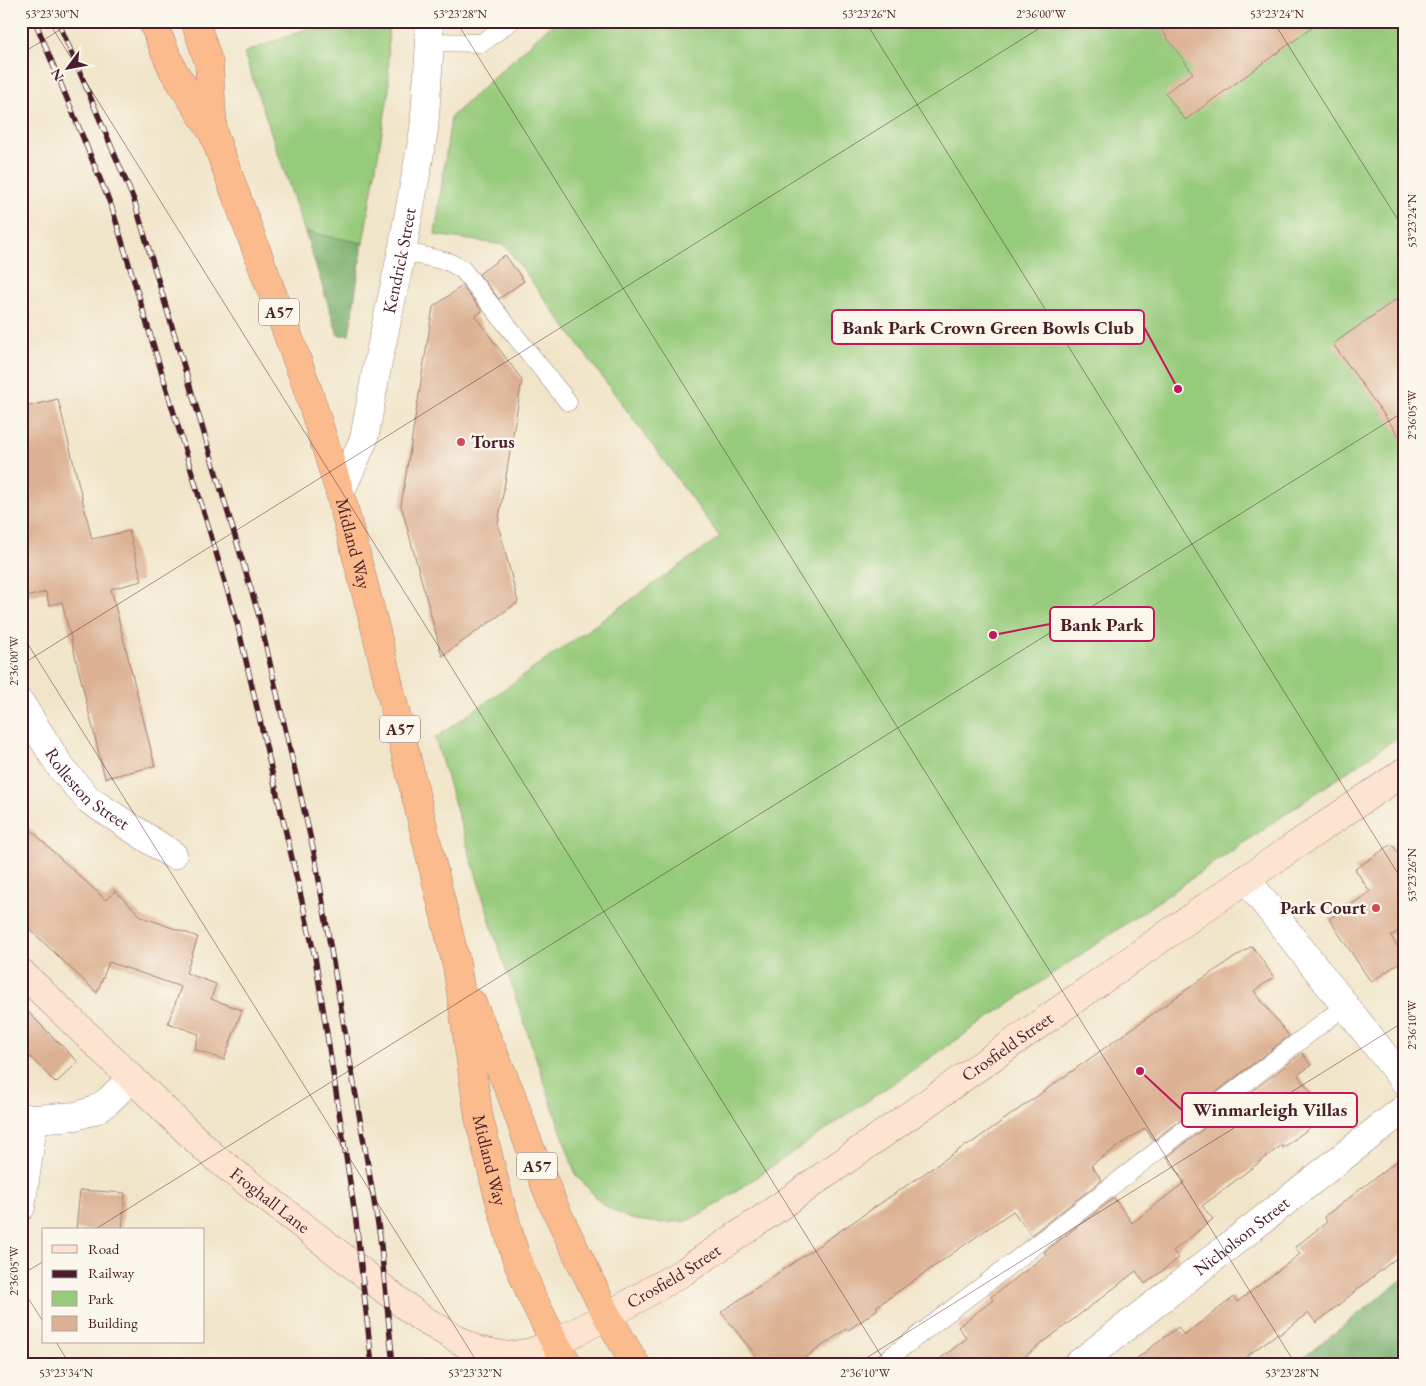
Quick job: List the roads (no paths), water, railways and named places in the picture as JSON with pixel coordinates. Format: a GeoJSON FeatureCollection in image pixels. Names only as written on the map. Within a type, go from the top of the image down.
{"type":"FeatureCollection","features":[{"type":"Feature","properties":{"kind":"highway","name":"Midland Way"},"geometry":{"type":"LineString","coordinates":[[152,21],[173,70],[213,133],[307,388],[340,493],[376,631],[457,967],[479,1118],[496,1187],[515,1255],[531,1295],[562,1354]]}},
{"type":"Feature","properties":{"kind":"highway","name":"Midland Way"},"geometry":{"type":"LineString","coordinates":[[195,21],[209,63],[213,133]]}},
{"type":"Feature","properties":{"kind":"highway","name":"Midland Way"},"geometry":{"type":"LineString","coordinates":[[457,967],[511,1094],[544,1181],[607,1316]]}},
{"type":"Feature","properties":{"kind":"highway","name":"A57"},"geometry":{"type":"LineString","coordinates":[[607,1316],[636,1365]]}},
{"type":"Feature","properties":{"kind":"street","name":"Kendrick Street"},"geometry":{"type":"LineString","coordinates":[[340,493],[364,439],[378,362],[402,252],[424,130],[429,32]]}},
{"type":"Feature","properties":{"kind":"street","name":"Rolleston Street"},"geometry":{"type":"LineString","coordinates":[[21,704],[61,768],[89,800],[173,855]]}},
{"type":"Feature","properties":{"kind":"street","name":"Crosfield Street"},"geometry":{"type":"LineString","coordinates":[[607,1316],[671,1280],[770,1214],[1246,880],[1405,771]]}},
{"type":"Feature","properties":{"kind":"street"},"geometry":{"type":"LineString","coordinates":[[1246,880],[1405,1082]]}},
{"type":"Feature","properties":{"kind":"street","name":"Froghall Lane"},"geometry":{"type":"LineString","coordinates":[[21,972],[212,1155],[400,1302],[440,1330],[476,1350],[508,1356],[531,1352],[562,1354],[607,1316]]}},
{"type":"Feature","properties":{"kind":"street"},"geometry":{"type":"LineString","coordinates":[[21,1208],[28,1118],[76,1116],[95,1110],[107,1102],[132,1078]]}},
{"type":"Feature","properties":{"kind":"street","name":"Nicholson Street"},"geometry":{"type":"LineString","coordinates":[[1077,1365],[1405,1108]]}},
{"type":"Feature","properties":{"kind":"lane"},"geometry":{"type":"LineString","coordinates":[[429,32],[482,43],[511,21]]}},
{"type":"Feature","properties":{"kind":"lane"},"geometry":{"type":"LineString","coordinates":[[402,252],[450,262],[463,270],[568,402]]}},
{"type":"Feature","properties":{"kind":"lane"},"geometry":{"type":"LineString","coordinates":[[880,1365],[1346,1006]]}},
{"type":"Feature","properties":{"kind":"railway"},"geometry":{"type":"LineString","coordinates":[[35,21],[112,208],[237,622],[315,957],[356,1221],[372,1365]]}},
{"type":"Feature","properties":{"kind":"railway"},"geometry":{"type":"LineString","coordinates":[[58,21],[134,200],[259,616],[315,857],[380,1236],[393,1365]]}},
{"type":"Feature","properties":{"kind":"place","name":"Bank Park Crown Green Bowls Club"},"geometry":{"type":"Point","coordinates":[1178,389]}},
{"type":"Feature","properties":{"kind":"place","name":"Torus"},"geometry":{"type":"Point","coordinates":[461,442]}},
{"type":"Feature","properties":{"kind":"place","name":"Bank Park"},"geometry":{"type":"Point","coordinates":[993,635]}},
{"type":"Feature","properties":{"kind":"place","name":"Park Court"},"geometry":{"type":"Point","coordinates":[1376,908]}},
{"type":"Feature","properties":{"kind":"place","name":"Winmarleigh Villas"},"geometry":{"type":"Point","coordinates":[1140,1071]}}]}
